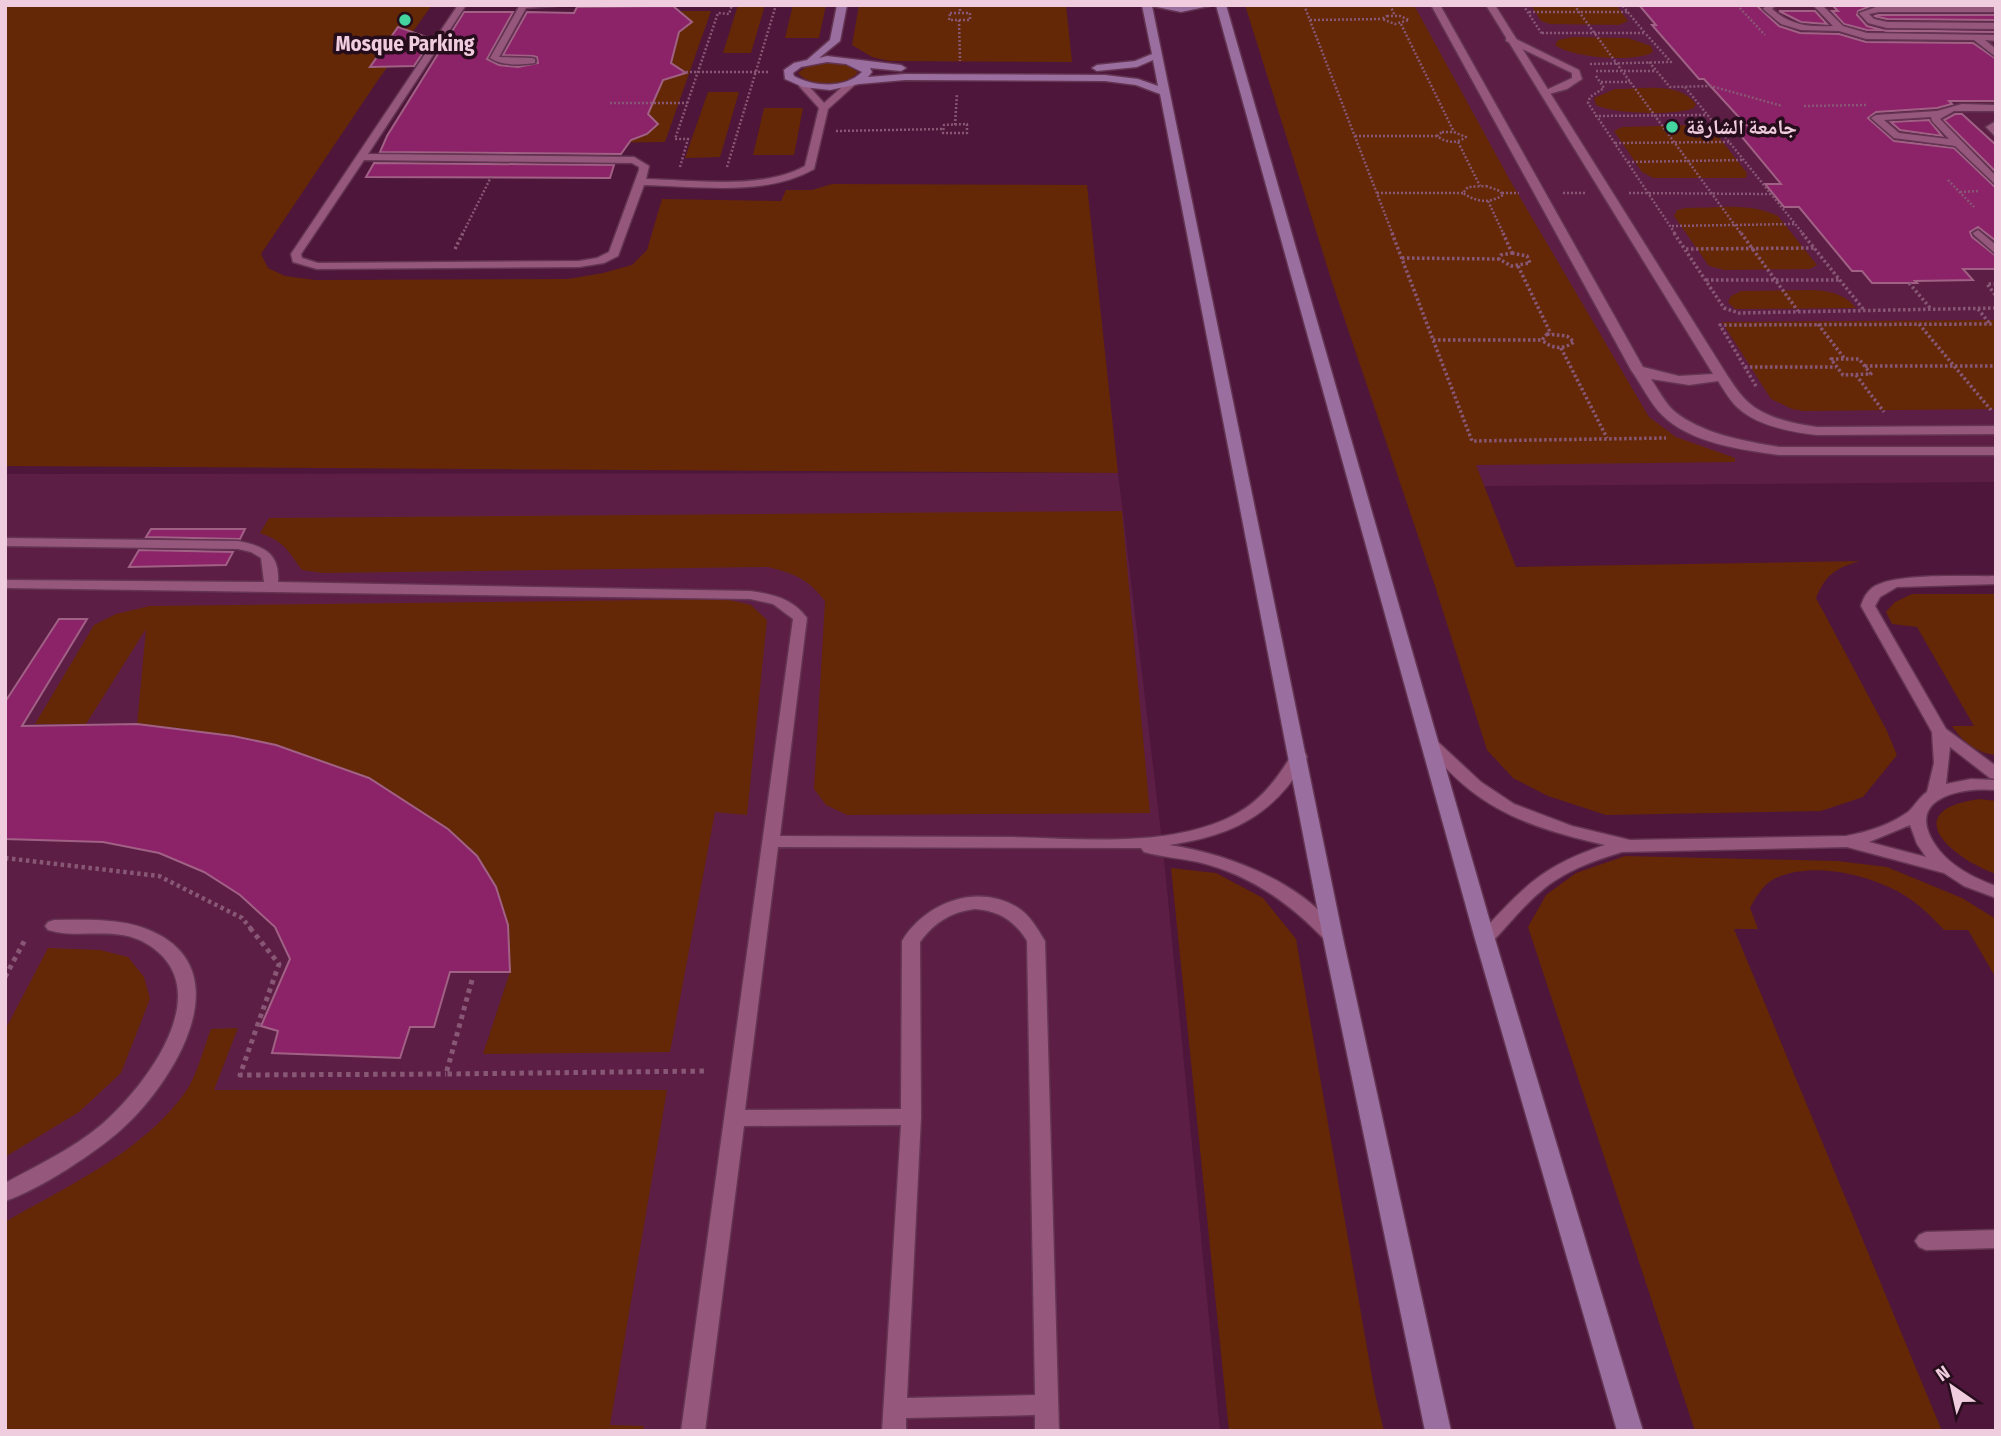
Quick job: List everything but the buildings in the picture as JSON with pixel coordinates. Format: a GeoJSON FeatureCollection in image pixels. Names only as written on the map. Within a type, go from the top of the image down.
{"type":"FeatureCollection","features":[{"type":"Feature","properties":{"kind":"street"},"geometry":{"type":"LineString","coordinates":[[842,5],[835,41],[788,72],[789,76],[802,84],[822,86],[905,77],[1034,73],[1124,66],[1157,55]]}},
{"type":"Feature","properties":{"kind":"street"},"geometry":{"type":"LineString","coordinates":[[1147,5],[1333,938],[1438,1431]]}},
{"type":"Feature","properties":{"kind":"street"},"geometry":{"type":"LineString","coordinates":[[1156,5],[1181,9],[1210,5]]}},
{"type":"Feature","properties":{"kind":"street"},"geometry":{"type":"LineString","coordinates":[[1221,5],[1485,939],[1630,1431]]}},
{"type":"Feature","properties":{"kind":"street"},"geometry":{"type":"LineString","coordinates":[[1435,5],[1638,370],[1667,412],[1703,433],[1740,444],[1779,451],[1996,451]]}},
{"type":"Feature","properties":{"kind":"street"},"geometry":{"type":"LineString","coordinates":[[1490,5],[1721,376],[1742,405],[1774,422],[1817,431],[1996,430]]}},
{"type":"Feature","properties":{"kind":"street"},"geometry":{"type":"LineString","coordinates":[[835,41],[867,72],[855,82]]}},
{"type":"Feature","properties":{"kind":"street"},"geometry":{"type":"LineString","coordinates":[[806,62],[838,59],[906,69],[1121,79],[1166,93]]}},
{"type":"Feature","properties":{"kind":"street"},"geometry":{"type":"LineString","coordinates":[[1638,370],[1663,379],[1691,382],[1721,376]]}},
{"type":"Feature","properties":{"kind":"lane"},"geometry":{"type":"LineString","coordinates":[[362,158],[625,158],[644,166],[641,182],[614,254],[609,258],[579,264],[317,266],[297,260],[296,254],[462,5]]}},
{"type":"Feature","properties":{"kind":"lane"},"geometry":{"type":"LineString","coordinates":[[532,61],[494,58],[524,5],[564,5]]}},
{"type":"Feature","properties":{"kind":"lane"},"geometry":{"type":"LineString","coordinates":[[1772,5],[1767,9],[1787,26],[1807,29],[1840,28],[1877,38],[1996,38]]}},
{"type":"Feature","properties":{"kind":"lane"},"geometry":{"type":"LineString","coordinates":[[1817,5],[1840,28]]}},
{"type":"Feature","properties":{"kind":"lane"},"geometry":{"type":"LineString","coordinates":[[1854,5],[1871,21],[1887,25],[1996,26]]}},
{"type":"Feature","properties":{"kind":"lane"},"geometry":{"type":"LineString","coordinates":[[1863,13],[1879,9],[1996,9]]}},
{"type":"Feature","properties":{"kind":"lane"},"geometry":{"type":"LineString","coordinates":[[1977,38],[1996,54]]}},
{"type":"Feature","properties":{"kind":"lane"},"geometry":{"type":"LineString","coordinates":[[1509,39],[1576,72],[1577,79],[1572,83],[1545,94]]}},
{"type":"Feature","properties":{"kind":"lane"},"geometry":{"type":"LineString","coordinates":[[641,182],[772,182],[791,178],[810,167],[824,108],[855,82]]}},
{"type":"Feature","properties":{"kind":"lane"},"geometry":{"type":"LineString","coordinates":[[802,84],[824,108]]}},
{"type":"Feature","properties":{"kind":"lane"},"geometry":{"type":"LineString","coordinates":[[1958,143],[1932,144],[1894,134],[1876,118],[1937,114],[1957,108],[1996,108]]}},
{"type":"Feature","properties":{"kind":"lane"},"geometry":{"type":"LineString","coordinates":[[1937,114],[1936,122],[1996,182]]}},
{"type":"Feature","properties":{"kind":"lane"},"geometry":{"type":"LineString","coordinates":[[1906,116],[1932,144]]}},
{"type":"Feature","properties":{"kind":"lane"},"geometry":{"type":"LineString","coordinates":[[1996,124],[1991,127],[1996,134]]}},
{"type":"Feature","properties":{"kind":"lane"},"geometry":{"type":"LineString","coordinates":[[1978,233],[1996,251]]}},
{"type":"Feature","properties":{"kind":"lane"},"geometry":{"type":"LineString","coordinates":[[5,542],[238,545],[261,551],[269,557],[273,565],[271,586]]}},
{"type":"Feature","properties":{"kind":"lane"},"geometry":{"type":"LineString","coordinates":[[1935,793],[1942,774],[1944,753],[1940,732],[1868,606],[1871,596],[1881,588],[1895,583],[1913,580],[1996,580]]}},
{"type":"Feature","properties":{"kind":"lane"},"geometry":{"type":"LineString","coordinates":[[5,584],[271,586],[750,596],[773,598],[791,607],[800,618],[769,841],[737,1118],[693,1431]]}},
{"type":"Feature","properties":{"kind":"lane"},"geometry":{"type":"LineString","coordinates":[[1940,732],[1996,774]]}},
{"type":"Feature","properties":{"kind":"lane"},"geometry":{"type":"LineString","coordinates":[[1432,745],[1476,787],[1505,805],[1574,832],[1626,845],[1846,842],[1875,836],[1900,826],[1918,813],[1924,802],[1935,793],[1958,785],[1996,785]]}},
{"type":"Feature","properties":{"kind":"lane"},"geometry":{"type":"LineString","coordinates":[[769,841],[1117,844],[1192,836],[1224,826],[1251,813],[1273,796],[1289,777],[1299,757]]}},
{"type":"Feature","properties":{"kind":"lane"},"geometry":{"type":"LineString","coordinates":[[1918,813],[1919,831],[1924,841],[1930,851],[1950,870]]}},
{"type":"Feature","properties":{"kind":"lane"},"geometry":{"type":"LineString","coordinates":[[1846,842],[1950,870],[1994,892]]}},
{"type":"Feature","properties":{"kind":"lane"},"geometry":{"type":"LineString","coordinates":[[1117,844],[1191,854],[1226,863],[1258,876],[1287,893],[1313,914],[1333,938]]}},
{"type":"Feature","properties":{"kind":"lane"},"geometry":{"type":"LineString","coordinates":[[1485,939],[1533,888],[1557,872],[1584,858],[1626,845]]}},
{"type":"Feature","properties":{"kind":"lane"},"geometry":{"type":"LineString","coordinates":[[1046,1405],[895,1419],[911,1117],[911,941],[919,926],[933,914],[953,906],[975,903],[997,906],[1016,914],[1030,927],[1036,941],[1047,1431]]}},
{"type":"Feature","properties":{"kind":"lane"},"geometry":{"type":"LineString","coordinates":[[5,1193],[88,1147],[118,1121],[143,1094],[162,1067],[187,1011],[188,984],[178,961],[158,942],[131,930],[54,926]]}},
{"type":"Feature","properties":{"kind":"lane"},"geometry":{"type":"LineString","coordinates":[[737,1118],[911,1117]]}},
{"type":"Feature","properties":{"kind":"lane"},"geometry":{"type":"LineString","coordinates":[[1926,1241],[1996,1239]]}},
{"type":"Feature","properties":{"kind":"path"},"geometry":{"type":"LineString","coordinates":[[691,167],[679,167],[688,139],[675,139],[718,13],[729,13],[732,5]]}},
{"type":"Feature","properties":{"kind":"path"},"geometry":{"type":"LineString","coordinates":[[715,167],[728,167],[776,5]]}},
{"type":"Feature","properties":{"kind":"path"},"geometry":{"type":"LineString","coordinates":[[960,5],[960,13]]}},
{"type":"Feature","properties":{"kind":"path"},"geometry":{"type":"LineString","coordinates":[[1304,5],[1472,441],[1686,437],[1703,433]]}},
{"type":"Feature","properties":{"kind":"path"},"geometry":{"type":"LineString","coordinates":[[1390,5],[1395,16]]}},
{"type":"Feature","properties":{"kind":"path"},"geometry":{"type":"LineString","coordinates":[[1523,5],[1547,40]]}},
{"type":"Feature","properties":{"kind":"path"},"geometry":{"type":"LineString","coordinates":[[1574,5],[1798,312]]}},
{"type":"Feature","properties":{"kind":"path"},"geometry":{"type":"LineString","coordinates":[[1595,64],[1671,62],[1622,5]]}},
{"type":"Feature","properties":{"kind":"path"},"geometry":{"type":"LineString","coordinates":[[1528,12],[1628,12]]}},
{"type":"Feature","properties":{"kind":"path"},"geometry":{"type":"LineString","coordinates":[[950,13],[960,13],[970,13],[970,20],[949,20],[950,13]]}},
{"type":"Feature","properties":{"kind":"path"},"geometry":{"type":"LineString","coordinates":[[1310,20],[1382,19],[1395,16],[1409,20],[1401,24],[1382,19]]}},
{"type":"Feature","properties":{"kind":"path"},"geometry":{"type":"LineString","coordinates":[[1401,24],[1454,132]]}},
{"type":"Feature","properties":{"kind":"path"},"geometry":{"type":"LineString","coordinates":[[1542,33],[1645,33]]}},
{"type":"Feature","properties":{"kind":"path"},"geometry":{"type":"LineString","coordinates":[[1584,61],[1604,88],[1590,97],[1588,103],[1595,116],[1722,306],[1733,312],[1996,308]]}},
{"type":"Feature","properties":{"kind":"path"},"geometry":{"type":"LineString","coordinates":[[1649,62],[1670,87],[1711,86],[1782,106]]}},
{"type":"Feature","properties":{"kind":"path"},"geometry":{"type":"LineString","coordinates":[[682,72],[788,72]]}},
{"type":"Feature","properties":{"kind":"path"},"geometry":{"type":"LineString","coordinates":[[1600,82],[1630,82]]}},
{"type":"Feature","properties":{"kind":"path"},"geometry":{"type":"LineString","coordinates":[[1685,87],[1864,310]]}},
{"type":"Feature","properties":{"kind":"path"},"geometry":{"type":"LineString","coordinates":[[610,103],[687,103]]}},
{"type":"Feature","properties":{"kind":"path"},"geometry":{"type":"LineString","coordinates":[[1595,116],[1708,115]]}},
{"type":"Feature","properties":{"kind":"path"},"geometry":{"type":"LineString","coordinates":[[967,124],[967,133],[943,133],[943,129],[944,125],[967,124]]}},
{"type":"Feature","properties":{"kind":"path"},"geometry":{"type":"LineString","coordinates":[[818,131],[943,129]]}},
{"type":"Feature","properties":{"kind":"path"},"geometry":{"type":"LineString","coordinates":[[1355,136],[1437,135],[1454,132],[1466,137],[1458,142],[1443,141],[1437,135]]}},
{"type":"Feature","properties":{"kind":"path"},"geometry":{"type":"LineString","coordinates":[[1458,142],[1480,186]]}},
{"type":"Feature","properties":{"kind":"path"},"geometry":{"type":"LineString","coordinates":[[1614,143],[1730,142]]}},
{"type":"Feature","properties":{"kind":"path"},"geometry":{"type":"LineString","coordinates":[[447,265],[501,158]]}},
{"type":"Feature","properties":{"kind":"path"},"geometry":{"type":"LineString","coordinates":[[1627,162],[1744,160]]}},
{"type":"Feature","properties":{"kind":"path"},"geometry":{"type":"LineString","coordinates":[[1948,180],[1974,207]]}},
{"type":"Feature","properties":{"kind":"path"},"geometry":{"type":"LineString","coordinates":[[1463,193],[1465,188],[1480,186],[1492,187],[1502,193],[1771,194]]}},
{"type":"Feature","properties":{"kind":"path"},"geometry":{"type":"LineString","coordinates":[[1377,193],[1463,193],[1475,200],[1488,201],[1498,199],[1502,193]]}},
{"type":"Feature","properties":{"kind":"path"},"geometry":{"type":"LineString","coordinates":[[1488,201],[1511,253]]}},
{"type":"Feature","properties":{"kind":"path"},"geometry":{"type":"LineString","coordinates":[[1671,226],[1795,224]]}},
{"type":"Feature","properties":{"kind":"path"},"geometry":{"type":"LineString","coordinates":[[1685,249],[1815,248]]}},
{"type":"Feature","properties":{"kind":"path"},"geometry":{"type":"LineString","coordinates":[[1402,258],[1499,259],[1506,264],[1518,266],[1530,263],[1530,259],[1511,253],[1501,255],[1499,259]]}},
{"type":"Feature","properties":{"kind":"path"},"geometry":{"type":"LineString","coordinates":[[1518,266],[1551,334]]}},
{"type":"Feature","properties":{"kind":"path"},"geometry":{"type":"LineString","coordinates":[[1705,280],[1840,280]]}},
{"type":"Feature","properties":{"kind":"path"},"geometry":{"type":"LineString","coordinates":[[1909,283],[1931,309]]}},
{"type":"Feature","properties":{"kind":"path"},"geometry":{"type":"LineString","coordinates":[[1996,284],[1987,284],[1996,296]]}},
{"type":"Feature","properties":{"kind":"path"},"geometry":{"type":"LineString","coordinates":[[1977,308],[1990,324]]}},
{"type":"Feature","properties":{"kind":"path"},"geometry":{"type":"LineString","coordinates":[[1818,324],[1844,359]]}},
{"type":"Feature","properties":{"kind":"path"},"geometry":{"type":"LineString","coordinates":[[1919,324],[1994,414]]}},
{"type":"Feature","properties":{"kind":"path"},"geometry":{"type":"LineString","coordinates":[[1760,393],[1720,325],[1996,324]]}},
{"type":"Feature","properties":{"kind":"path"},"geometry":{"type":"LineString","coordinates":[[1433,340],[1542,340],[1551,334],[1567,335],[1574,340],[1573,345],[1561,348],[1546,344],[1542,340]]}},
{"type":"Feature","properties":{"kind":"path"},"geometry":{"type":"LineString","coordinates":[[1561,348],[1607,438]]}},
{"type":"Feature","properties":{"kind":"path"},"geometry":{"type":"LineString","coordinates":[[1831,359],[1844,359],[1859,359],[1871,374],[1843,375],[1831,359]]}},
{"type":"Feature","properties":{"kind":"path"},"geometry":{"type":"LineString","coordinates":[[1865,366],[1996,366]]}},
{"type":"Feature","properties":{"kind":"path"},"geometry":{"type":"LineString","coordinates":[[1745,367],[1837,367]]}},
{"type":"Feature","properties":{"kind":"path"},"geometry":{"type":"LineString","coordinates":[[1856,375],[1885,413],[1872,413]]}},
{"type":"Feature","properties":{"kind":"path"},"geometry":{"type":"LineString","coordinates":[[1979,412],[1994,414]]}},
{"type":"Feature","properties":{"kind":"path"},"geometry":{"type":"LineString","coordinates":[[5,858],[159,876],[242,918],[279,964],[240,1076],[706,1071]]}},
{"type":"Feature","properties":{"kind":"path"},"geometry":{"type":"LineString","coordinates":[[5,977],[26,937]]}},
{"type":"Feature","properties":{"kind":"path"},"geometry":{"type":"LineString","coordinates":[[446,1074],[472,980]]}},
{"type":"Feature","properties":{"kind":"shaded area"},"geometry":{"type":"Polygon","coordinates":[[[5,5],[432,5],[261,254],[268,268],[285,276],[315,280],[568,279],[632,265],[647,250],[662,199],[781,201],[786,190],[812,190],[832,184],[1087,185],[1118,473],[5,466],[5,5]]]}},
{"type":"Feature","properties":{"kind":"shaded area"},"geometry":{"type":"Polygon","coordinates":[[[738,5],[765,5],[751,53],[723,53],[738,5]]]}},
{"type":"Feature","properties":{"kind":"shaded area"},"geometry":{"type":"Polygon","coordinates":[[[793,5],[826,5],[819,38],[785,38],[793,5]]]}},
{"type":"Feature","properties":{"kind":"shaded area"},"geometry":{"type":"Polygon","coordinates":[[[859,5],[1066,5],[1072,62],[889,61],[872,57],[852,45],[859,5]]]}},
{"type":"Feature","properties":{"kind":"shaded area"},"geometry":{"type":"Polygon","coordinates":[[[1245,5],[1414,5],[1511,182],[1649,417],[1676,437],[1735,458],[1735,462],[1476,465],[1516,567],[1860,561],[1833,573],[1816,598],[1886,729],[1897,755],[1863,797],[1821,811],[1606,815],[1548,796],[1513,778],[1487,750],[1435,586],[1333,285],[1245,5]]]}},
{"type":"Feature","properties":{"kind":"shaded area","name":"جامعة الشارقة"},"geometry":{"type":"Polygon","coordinates":[[[1300,5],[1996,5],[1996,482],[1484,486],[1300,5]]]}},
{"type":"Feature","properties":{"kind":"shaded area"},"geometry":{"type":"Polygon","coordinates":[[[1531,5],[1616,5],[1628,21],[1619,25],[1550,24],[1541,21],[1531,5]]]}},
{"type":"Feature","properties":{"kind":"shaded area"},"geometry":{"type":"Polygon","coordinates":[[[674,11],[711,11],[665,142],[395,145],[387,136],[576,135],[641,113],[672,33],[689,24],[674,11]]]}},
{"type":"Feature","properties":{"kind":"shaded area"},"geometry":{"type":"Polygon","coordinates":[[[1572,37],[1628,38],[1651,46],[1653,52],[1633,57],[1604,58],[1575,53],[1555,45],[1558,40],[1572,37]]]}},
{"type":"Feature","properties":{"kind":"shaded area"},"geometry":{"type":"Polygon","coordinates":[[[845,63],[858,72],[846,81],[828,84],[811,81],[798,73],[809,65],[845,63]]]}},
{"type":"Feature","properties":{"kind":"shaded area"},"geometry":{"type":"Polygon","coordinates":[[[1615,89],[1670,89],[1689,97],[1696,104],[1694,108],[1685,111],[1659,113],[1630,112],[1596,105],[1594,98],[1615,89]]]}},
{"type":"Feature","properties":{"kind":"shaded area"},"geometry":{"type":"Polygon","coordinates":[[[708,92],[739,92],[720,157],[685,158],[708,92]]]}},
{"type":"Feature","properties":{"kind":"shaded area"},"geometry":{"type":"Polygon","coordinates":[[[764,108],[803,108],[794,155],[753,155],[764,108]]]}},
{"type":"Feature","properties":{"kind":"shaded area"},"geometry":{"type":"Polygon","coordinates":[[[1696,125],[1714,131],[1747,173],[1746,178],[1653,178],[1642,172],[1614,131],[1622,127],[1696,125]]]}},
{"type":"Feature","properties":{"kind":"shaded area"},"geometry":{"type":"Polygon","coordinates":[[[1744,207],[1778,216],[1817,265],[1810,269],[1725,270],[1709,266],[1674,216],[1677,210],[1744,207]]]}},
{"type":"Feature","properties":{"kind":"shaded area"},"geometry":{"type":"Polygon","coordinates":[[[1813,290],[1837,294],[1856,308],[1735,309],[1728,302],[1731,296],[1741,291],[1813,290]]]}},
{"type":"Feature","properties":{"kind":"shaded area"},"geometry":{"type":"Polygon","coordinates":[[[1996,320],[1996,409],[1803,411],[1771,399],[1722,322],[1996,320]]]}},
{"type":"Feature","properties":{"kind":"shaded area"},"geometry":{"type":"Polygon","coordinates":[[[1118,473],[1163,849],[1220,1431],[5,1431],[5,474],[1118,473]]]}},
{"type":"Feature","properties":{"kind":"shaded area"},"geometry":{"type":"Polygon","coordinates":[[[1122,511],[1150,813],[847,815],[826,805],[814,789],[825,601],[806,582],[786,572],[768,567],[323,573],[302,570],[280,543],[260,533],[269,518],[1122,511]]]}},
{"type":"Feature","properties":{"kind":"shaded area"},"geometry":{"type":"Polygon","coordinates":[[[1912,594],[1996,594],[1996,755],[1971,746],[1952,726],[1974,726],[1917,627],[1892,624],[1886,612],[1895,602],[1912,594]]]}},
{"type":"Feature","properties":{"kind":"shaded area"},"geometry":{"type":"Polygon","coordinates":[[[726,599],[751,605],[767,620],[747,815],[715,812],[670,1052],[483,1054],[510,972],[508,925],[496,887],[477,856],[448,829],[369,778],[276,745],[186,729],[137,724],[146,629],[86,724],[35,724],[94,625],[116,614],[150,606],[726,599]]]}},
{"type":"Feature","properties":{"kind":"shaded area"},"geometry":{"type":"Polygon","coordinates":[[[1979,799],[1996,801],[1996,874],[1979,867],[1949,846],[1940,835],[1936,824],[1941,814],[1954,805],[1979,799]]]}},
{"type":"Feature","properties":{"kind":"shaded area"},"geometry":{"type":"Polygon","coordinates":[[[1625,856],[1837,861],[1887,867],[1962,898],[1996,919],[1996,978],[1968,930],[1944,930],[1923,909],[1899,892],[1871,880],[1840,872],[1808,870],[1773,879],[1761,890],[1750,908],[1758,929],[1734,929],[1942,1431],[1695,1431],[1528,927],[1546,895],[1576,873],[1625,856]]]}},
{"type":"Feature","properties":{"kind":"shaded area"},"geometry":{"type":"Polygon","coordinates":[[[1171,868],[1216,873],[1263,898],[1296,939],[1375,1394],[1384,1431],[1229,1431],[1171,868]]]}},
{"type":"Feature","properties":{"kind":"shaded area"},"geometry":{"type":"Polygon","coordinates":[[[48,948],[100,950],[128,957],[144,977],[150,999],[121,1073],[79,1112],[5,1157],[5,1030],[48,948]]]}},
{"type":"Feature","properties":{"kind":"shaded area"},"geometry":{"type":"Polygon","coordinates":[[[238,1028],[214,1090],[667,1090],[610,1425],[644,1426],[643,1431],[5,1431],[5,1222],[102,1167],[147,1134],[167,1115],[189,1087],[211,1029],[238,1028]]]}},
{"type":"Feature","properties":{"kind":"place","name":"Mosque Parking"},"geometry":{"type":"Point","coordinates":[405,20]}},
{"type":"Feature","properties":{"kind":"place","name":"جامعة الشارقة"},"geometry":{"type":"Point","coordinates":[1672,127]}}]}
